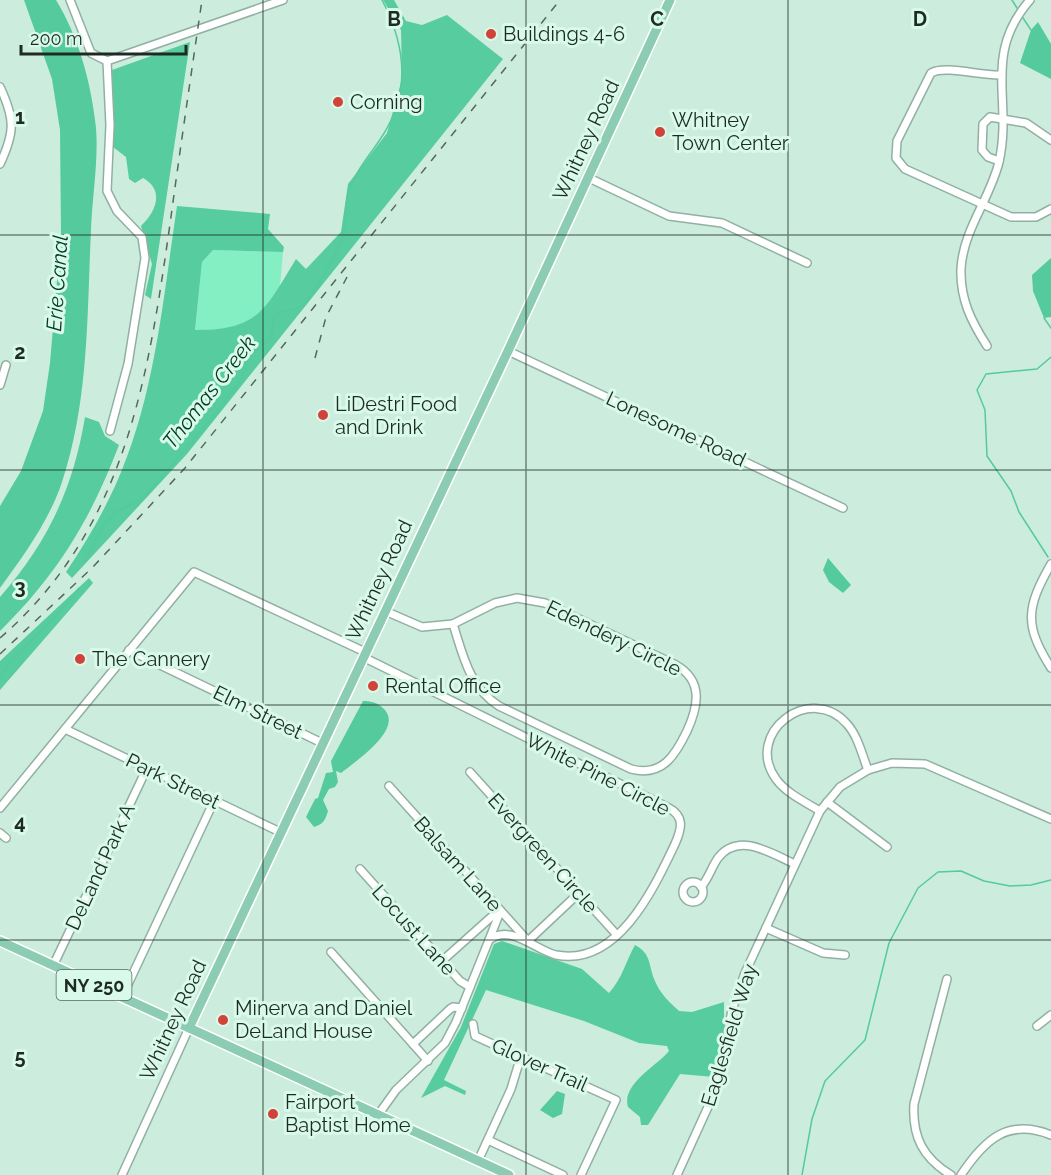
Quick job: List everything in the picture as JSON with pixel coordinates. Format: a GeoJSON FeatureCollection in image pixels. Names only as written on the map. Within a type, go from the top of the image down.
{"type":"FeatureCollection","features":[{"type":"Feature","properties":{"kind":"main road","name":"Whitney Road"},"geometry":{"type":"LineString","coordinates":[[189,1028],[508,351],[670,0]]}},
{"type":"Feature","properties":{"kind":"main road","name":"NY 250"},"geometry":{"type":"LineString","coordinates":[[0,941],[509,1175]]}},
{"type":"Feature","properties":{"kind":"street"},"geometry":{"type":"LineString","coordinates":[[70,0],[92,53],[107,61],[283,0]]}},
{"type":"Feature","properties":{"kind":"street"},"geometry":{"type":"LineString","coordinates":[[987,346],[967,311],[962,287],[964,247],[999,162],[1002,117],[1001,75],[1007,34],[1030,0]]}},
{"type":"Feature","properties":{"kind":"street"},"geometry":{"type":"LineString","coordinates":[[107,61],[110,125],[107,191],[117,211],[142,237],[145,258],[128,364],[110,430]]}},
{"type":"Feature","properties":{"kind":"street"},"geometry":{"type":"LineString","coordinates":[[1001,75],[975,75],[945,68],[931,73],[921,89],[895,150],[898,161],[905,169],[982,205],[1020,218],[1036,217],[1051,209]]}},
{"type":"Feature","properties":{"kind":"street"},"geometry":{"type":"LineString","coordinates":[[0,87],[12,124],[9,143],[0,164]]}},
{"type":"Feature","properties":{"kind":"street"},"geometry":{"type":"LineString","coordinates":[[999,162],[983,153],[983,124],[990,117],[1002,117],[1026,123],[1051,140]]}},
{"type":"Feature","properties":{"kind":"street"},"geometry":{"type":"LineString","coordinates":[[589,177],[669,216],[722,223],[807,263]]}},
{"type":"Feature","properties":{"kind":"street","name":"Lonesome Road"},"geometry":{"type":"LineString","coordinates":[[508,351],[843,508]]}},
{"type":"Feature","properties":{"kind":"street"},"geometry":{"type":"LineString","coordinates":[[0,385],[6,365]]}},
{"type":"Feature","properties":{"kind":"street"},"geometry":{"type":"LineString","coordinates":[[1051,564],[1035,599],[1030,623],[1037,644],[1051,668]]}},
{"type":"Feature","properties":{"kind":"street"},"geometry":{"type":"LineString","coordinates":[[0,808],[194,572],[364,655]]}},
{"type":"Feature","properties":{"kind":"street","name":"Edendery Circle"},"geometry":{"type":"LineString","coordinates":[[385,610],[422,627],[453,624],[503,600],[517,598],[538,601],[681,668],[690,675],[696,687],[696,710],[677,752],[668,763],[651,771],[631,769],[493,702],[472,679],[453,624]]}},
{"type":"Feature","properties":{"kind":"street","name":"Elm Street"},"geometry":{"type":"LineString","coordinates":[[129,650],[322,743]]}},
{"type":"Feature","properties":{"kind":"street","name":"White Pine Circle"},"geometry":{"type":"LineString","coordinates":[[364,655],[677,812],[682,822],[681,830],[652,893],[639,914],[616,934],[590,951],[565,956],[543,951],[528,941],[500,934],[489,940]]}},
{"type":"Feature","properties":{"kind":"street"},"geometry":{"type":"LineString","coordinates":[[820,811],[785,788],[770,768],[769,742],[777,725],[786,717],[797,711],[814,708],[837,716],[850,728],[868,770]]}},
{"type":"Feature","properties":{"kind":"street","name":"Park Street"},"geometry":{"type":"LineString","coordinates":[[65,729],[280,832]]}},
{"type":"Feature","properties":{"kind":"street","name":"Eaglesfield Way"},"geometry":{"type":"LineString","coordinates":[[677,1175],[718,1085],[738,990],[820,811],[848,780],[868,770],[892,763],[925,764],[1051,819]]}},
{"type":"Feature","properties":{"kind":"street","name":"DeLand Park A"},"geometry":{"type":"LineString","coordinates":[[53,966],[147,768]]}},
{"type":"Feature","properties":{"kind":"street","name":"Evergreen Circle"},"geometry":{"type":"LineString","coordinates":[[470,772],[616,934]]}},
{"type":"Feature","properties":{"kind":"street","name":"Balsam Lane"},"geometry":{"type":"LineString","coordinates":[[389,786],[528,941]]}},
{"type":"Feature","properties":{"kind":"street"},"geometry":{"type":"LineString","coordinates":[[122,997],[214,801]]}},
{"type":"Feature","properties":{"kind":"street"},"geometry":{"type":"LineString","coordinates":[[827,802],[887,847]]}},
{"type":"Feature","properties":{"kind":"street"},"geometry":{"type":"LineString","coordinates":[[701,886],[708,880],[719,857],[734,846],[753,846],[795,864]]}},
{"type":"Feature","properties":{"kind":"street","name":"Locust Lane"},"geometry":{"type":"LineString","coordinates":[[360,870],[460,981],[470,987]]}},
{"type":"Feature","properties":{"kind":"street"},"geometry":{"type":"LineString","coordinates":[[528,941],[579,893]]}},
{"type":"Feature","properties":{"kind":"street"},"geometry":{"type":"LineString","coordinates":[[378,1115],[404,1082],[445,1043],[462,1008],[500,910]]}},
{"type":"Feature","properties":{"kind":"street"},"geometry":{"type":"LineString","coordinates":[[442,961],[500,910]]}},
{"type":"Feature","properties":{"kind":"street"},"geometry":{"type":"LineString","coordinates":[[766,928],[823,953],[845,955]]}},
{"type":"Feature","properties":{"kind":"street"},"geometry":{"type":"LineString","coordinates":[[332,952],[428,1061]]}},
{"type":"Feature","properties":{"kind":"street"},"geometry":{"type":"LineString","coordinates":[[947,979],[914,1104],[914,1118],[916,1136],[923,1151],[932,1162],[951,1175]]}},
{"type":"Feature","properties":{"kind":"street"},"geometry":{"type":"LineString","coordinates":[[413,1044],[450,1009],[462,1008]]}},
{"type":"Feature","properties":{"kind":"street"},"geometry":{"type":"LineString","coordinates":[[1037,1026],[1051,1015]]}},
{"type":"Feature","properties":{"kind":"street","name":"Glover Trail"},"geometry":{"type":"LineString","coordinates":[[473,1024],[475,1036],[616,1100],[581,1175]]}},
{"type":"Feature","properties":{"kind":"street","name":"Whitney Road"},"geometry":{"type":"LineString","coordinates":[[122,1175],[189,1028]]}},
{"type":"Feature","properties":{"kind":"street"},"geometry":{"type":"LineString","coordinates":[[478,1161],[511,1089],[520,1056]]}},
{"type":"Feature","properties":{"kind":"street"},"geometry":{"type":"LineString","coordinates":[[961,1175],[980,1151],[1006,1131],[1026,1127],[1051,1135]]}},
{"type":"Feature","properties":{"kind":"street"},"geometry":{"type":"LineString","coordinates":[[488,1140],[563,1175]]}},
{"type":"Feature","properties":{"kind":"shaded area"},"geometry":{"type":"Polygon","coordinates":[[[383,0],[394,0],[406,21],[422,25],[447,15],[503,59],[187,454],[72,578],[66,572],[111,496],[140,417],[156,347],[177,206],[270,214],[268,229],[284,247],[283,252],[213,250],[202,262],[195,330],[234,326],[247,321],[268,303],[296,259],[306,269],[341,232],[348,184],[387,133],[402,79],[401,30],[383,0]]]}},
{"type":"Feature","properties":{"kind":"shaded area"},"geometry":{"type":"Polygon","coordinates":[[[190,42],[151,299],[145,295],[152,264],[141,226],[154,208],[156,195],[150,183],[143,178],[135,183],[129,179],[126,157],[113,147],[112,70],[190,42]]]}},
{"type":"Feature","properties":{"kind":"shaded area"},"geometry":{"type":"Polygon","coordinates":[[[213,250],[283,252],[280,286],[265,311],[235,328],[195,331],[202,262],[213,250]]]}},
{"type":"Feature","properties":{"kind":"shaded area"},"geometry":{"type":"Polygon","coordinates":[[[85,417],[99,422],[105,436],[119,445],[97,497],[70,545],[39,589],[0,631],[0,597],[32,556],[56,513],[73,468],[85,417]]]}},
{"type":"Feature","properties":{"kind":"shaded area"},"geometry":{"type":"Polygon","coordinates":[[[89,578],[93,583],[0,690],[0,661],[89,578]]]}},
{"type":"Feature","properties":{"kind":"shaded area"},"geometry":{"type":"Polygon","coordinates":[[[502,941],[582,969],[609,993],[621,976],[635,945],[640,948],[649,960],[659,989],[679,1011],[692,1012],[724,1002],[724,1034],[714,1077],[680,1074],[648,1125],[641,1125],[640,1117],[628,1107],[627,1099],[641,1076],[669,1051],[667,1046],[639,1043],[584,1021],[486,990],[444,1080],[466,1091],[465,1095],[445,1086],[421,1098],[461,1027],[494,944],[502,941]]]}},
{"type":"Feature","properties":{"kind":"water","name":"Erie Canal"},"geometry":{"type":"Polygon","coordinates":[[[24,0],[56,0],[71,28],[90,89],[96,133],[96,160],[85,357],[71,451],[57,496],[43,524],[0,588],[0,506],[21,471],[43,411],[50,363],[61,234],[60,130],[52,79],[24,0]]]}},
{"type":"Feature","properties":{"kind":"water"},"geometry":{"type":"Polygon","coordinates":[[[1038,22],[1051,44],[1051,79],[1020,63],[1031,30],[1038,22]]]}},
{"type":"Feature","properties":{"kind":"water"},"geometry":{"type":"Polygon","coordinates":[[[1051,258],[1051,317],[1044,318],[1033,291],[1032,275],[1051,258]]]}},
{"type":"Feature","properties":{"kind":"water"},"geometry":{"type":"Polygon","coordinates":[[[828,558],[851,585],[843,593],[829,582],[823,570],[828,558]]]}},
{"type":"Feature","properties":{"kind":"water"},"geometry":{"type":"Polygon","coordinates":[[[363,701],[375,703],[384,709],[389,717],[388,726],[376,744],[366,753],[341,773],[336,771],[338,782],[335,787],[329,789],[323,800],[328,811],[326,817],[322,823],[314,827],[306,817],[315,799],[318,798],[326,773],[333,772],[331,761],[363,701]]]}},
{"type":"Feature","properties":{"kind":"water"},"geometry":{"type":"Polygon","coordinates":[[[557,1091],[565,1094],[562,1114],[553,1118],[540,1110],[557,1091]]]}},
{"type":"Feature","properties":{"kind":"waterway","name":"Thomas Creek"},"geometry":{"type":"LineString","coordinates":[[84,562],[104,525],[116,512],[144,498],[212,418],[240,382],[250,357],[271,336],[275,317],[282,312],[303,307],[334,258],[344,234],[347,200],[351,186],[383,135],[398,102],[402,68],[400,50],[396,33],[382,0]]}},
{"type":"Feature","properties":{"kind":"waterway"},"geometry":{"type":"LineString","coordinates":[[1012,0],[1017,8]]}},
{"type":"Feature","properties":{"kind":"waterway"},"geometry":{"type":"LineString","coordinates":[[1023,18],[1031,30]]}},
{"type":"Feature","properties":{"kind":"waterway"},"geometry":{"type":"LineString","coordinates":[[1044,318],[1051,328]]}},
{"type":"Feature","properties":{"kind":"waterway"},"geometry":{"type":"LineString","coordinates":[[1048,557],[1019,512],[1011,491],[987,456],[985,410],[977,390],[986,374],[1037,369],[1051,357]]}},
{"type":"Feature","properties":{"kind":"waterway","name":"Thomas Creek"},"geometry":{"type":"LineString","coordinates":[[0,676],[79,588]]}},
{"type":"Feature","properties":{"kind":"waterway"},"geometry":{"type":"LineString","coordinates":[[802,1175],[812,1119],[825,1081],[865,1040],[889,943],[918,888],[938,872],[961,871],[984,881],[1010,886],[1031,885],[1051,880]]}},
{"type":"Feature","properties":{"kind":"railway"},"geometry":{"type":"LineString","coordinates":[[0,638],[42,596],[76,550],[103,500],[124,449],[140,395],[162,282],[202,0]]}},
{"type":"Feature","properties":{"kind":"railway"},"geometry":{"type":"LineString","coordinates":[[0,654],[92,568],[185,468],[560,0]]}},
{"type":"Feature","properties":{"kind":"railway"},"geometry":{"type":"LineString","coordinates":[[315,358],[326,317],[347,277]]}},
{"type":"Feature","properties":{"kind":"place","name":"Buildings 4-6"},"geometry":{"type":"Point","coordinates":[491,34]}},
{"type":"Feature","properties":{"kind":"place","name":"Corning"},"geometry":{"type":"Point","coordinates":[338,102]}},
{"type":"Feature","properties":{"kind":"place","name":"Whitney Town Center"},"geometry":{"type":"Point","coordinates":[660,132]}},
{"type":"Feature","properties":{"kind":"place","name":"LiDestri Food and Drink"},"geometry":{"type":"Point","coordinates":[323,415]}},
{"type":"Feature","properties":{"kind":"place","name":"The Cannery"},"geometry":{"type":"Point","coordinates":[80,659]}},
{"type":"Feature","properties":{"kind":"place","name":"Rental Office"},"geometry":{"type":"Point","coordinates":[373,686]}},
{"type":"Feature","properties":{"kind":"place","name":"Minerva and Daniel DeLand House"},"geometry":{"type":"Point","coordinates":[223,1020]}},
{"type":"Feature","properties":{"kind":"place","name":"Fairport Baptist Home"},"geometry":{"type":"Point","coordinates":[273,1114]}}]}
